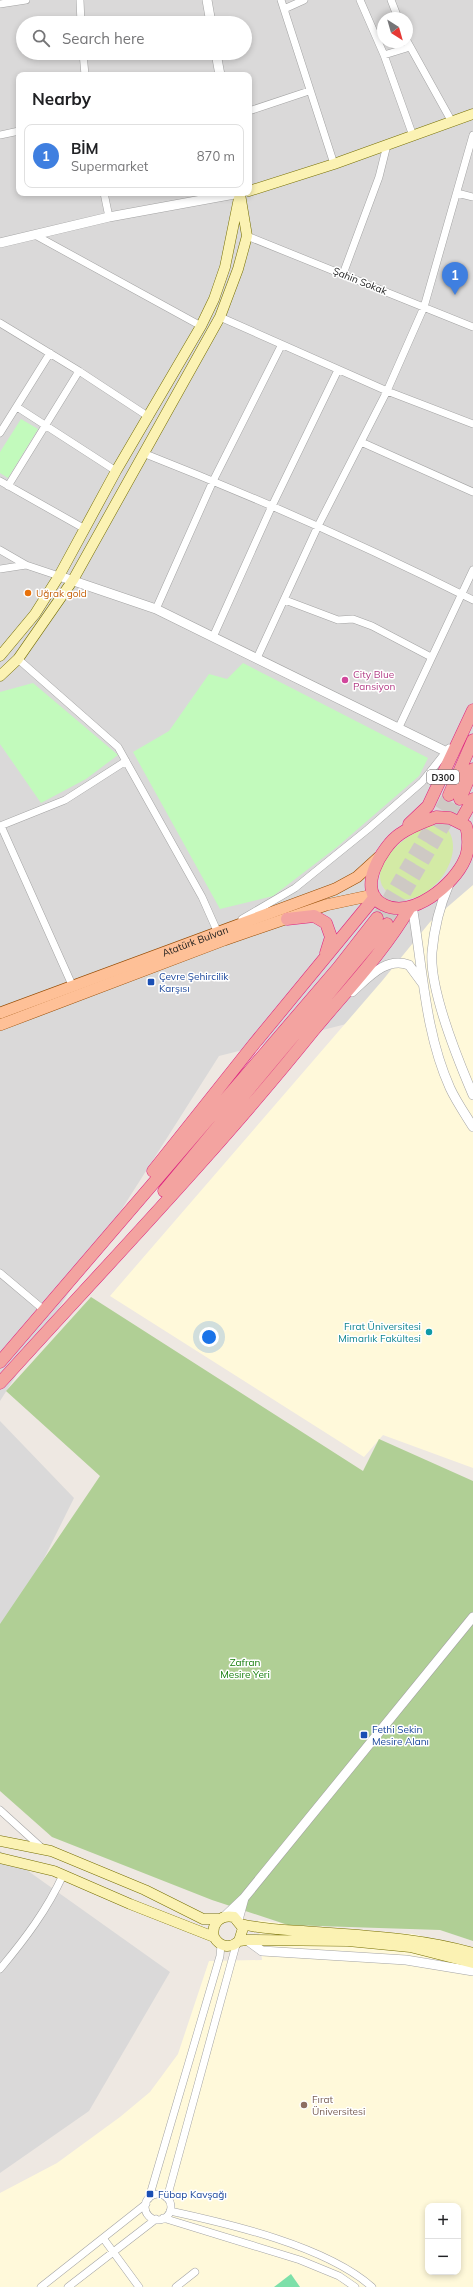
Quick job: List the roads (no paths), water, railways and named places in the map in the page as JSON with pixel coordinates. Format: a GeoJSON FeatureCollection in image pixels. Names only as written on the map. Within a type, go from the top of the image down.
{"type":"FeatureCollection","features":[{"type":"Feature","properties":{"kind":"highway","name":"D300"},"geometry":{"type":"LineString","coordinates":[[398,835],[428,806],[450,754],[471,714]]}},
{"type":"Feature","properties":{"kind":"highway"},"geometry":{"type":"LineString","coordinates":[[473,740],[454,797],[473,768]]}},
{"type":"Feature","properties":{"kind":"highway"},"geometry":{"type":"LineString","coordinates":[[466,824],[450,818],[436,817],[418,823],[398,835],[382,854],[372,873],[371,886],[374,896],[384,905],[401,909],[430,898],[449,884],[469,857],[466,824],[473,799]]}},
{"type":"Feature","properties":{"kind":"highway"},"geometry":{"type":"LineString","coordinates":[[44,1310],[234,1068],[374,896]]}},
{"type":"Feature","properties":{"kind":"highway"},"geometry":{"type":"LineString","coordinates":[[0,1383],[267,1088],[399,925],[411,906]]}},
{"type":"Feature","properties":{"kind":"highway"},"geometry":{"type":"LineString","coordinates":[[286,919],[314,916],[326,923],[331,937],[325,957]]}},
{"type":"Feature","properties":{"kind":"highway"},"geometry":{"type":"LineString","coordinates":[[0,1362],[338,968],[382,921],[256,1079],[60,1317]]}},
{"type":"Feature","properties":{"kind":"main road"},"geometry":{"type":"LineString","coordinates":[[252,190],[334,164],[473,114]]}},
{"type":"Feature","properties":{"kind":"main road"},"geometry":{"type":"LineString","coordinates":[[0,656],[35,614],[59,576],[116,472],[201,326],[214,299],[226,267],[242,196]]}},
{"type":"Feature","properties":{"kind":"main road"},"geometry":{"type":"LineString","coordinates":[[0,676],[18,659],[73,580],[220,317],[238,269],[246,236],[243,196]]}},
{"type":"Feature","properties":{"kind":"main road","name":"Atatürk Bulvarı"},"geometry":{"type":"LineString","coordinates":[[0,1013],[73,988],[335,890],[357,877],[382,854]]}},
{"type":"Feature","properties":{"kind":"main road","name":"Atatürk Bulvarı"},"geometry":{"type":"LineString","coordinates":[[0,1025],[185,954],[326,905],[374,896]]}},
{"type":"Feature","properties":{"kind":"main road"},"geometry":{"type":"LineString","coordinates":[[0,1841],[45,1850],[105,1873],[204,1919],[222,1918],[276,1929],[402,1938],[448,1946],[473,1953]]}},
{"type":"Feature","properties":{"kind":"main road"},"geometry":{"type":"LineString","coordinates":[[0,1858],[31,1864],[63,1875],[226,1946],[241,1942],[348,1941],[402,1946],[473,1963]]}},
{"type":"Feature","properties":{"kind":"main road"},"geometry":{"type":"LineString","coordinates":[[217,1941],[213,1927],[222,1918]]}},
{"type":"Feature","properties":{"kind":"main road"},"geometry":{"type":"LineString","coordinates":[[239,1922],[243,1933],[241,1942]]}},
{"type":"Feature","properties":{"kind":"street"},"geometry":{"type":"LineString","coordinates":[[0,4],[26,0]]}},
{"type":"Feature","properties":{"kind":"street"},"geometry":{"type":"LineString","coordinates":[[80,0],[81,16]]}},
{"type":"Feature","properties":{"kind":"street"},"geometry":{"type":"LineString","coordinates":[[207,0],[210,16]]}},
{"type":"Feature","properties":{"kind":"street"},"geometry":{"type":"LineString","coordinates":[[281,0],[309,91],[334,164]]}},
{"type":"Feature","properties":{"kind":"street"},"geometry":{"type":"LineString","coordinates":[[284,9],[304,0]]}},
{"type":"Feature","properties":{"kind":"street"},"geometry":{"type":"LineString","coordinates":[[360,0],[384,56],[413,136]]}},
{"type":"Feature","properties":{"kind":"street"},"geometry":{"type":"LineString","coordinates":[[391,0],[396,12]]}},
{"type":"Feature","properties":{"kind":"street"},"geometry":{"type":"LineString","coordinates":[[384,56],[401,48]]}},
{"type":"Feature","properties":{"kind":"street"},"geometry":{"type":"LineString","coordinates":[[411,48],[452,122]]}},
{"type":"Feature","properties":{"kind":"street"},"geometry":{"type":"LineString","coordinates":[[84,60],[85,72]]}},
{"type":"Feature","properties":{"kind":"street"},"geometry":{"type":"LineString","coordinates":[[217,60],[219,72]]}},
{"type":"Feature","properties":{"kind":"street"},"geometry":{"type":"LineString","coordinates":[[252,110],[309,91]]}},
{"type":"Feature","properties":{"kind":"street"},"geometry":{"type":"LineString","coordinates":[[0,135],[16,132]]}},
{"type":"Feature","properties":{"kind":"street"},"geometry":{"type":"LineString","coordinates":[[257,658],[318,526],[387,391],[424,307],[473,135]]}},
{"type":"Feature","properties":{"kind":"street"},"geometry":{"type":"LineString","coordinates":[[343,274],[379,177],[387,145]]}},
{"type":"Feature","properties":{"kind":"street"},"geometry":{"type":"LineString","coordinates":[[457,193],[473,197]]}},
{"type":"Feature","properties":{"kind":"street"},"geometry":{"type":"LineString","coordinates":[[105,196],[109,217]]}},
{"type":"Feature","properties":{"kind":"street"},"geometry":{"type":"LineString","coordinates":[[0,241],[35,235],[109,217],[226,196]]}},
{"type":"Feature","properties":{"kind":"street"},"geometry":{"type":"LineString","coordinates":[[35,235],[201,326]]}},
{"type":"Feature","properties":{"kind":"street","name":"Şahin Sokak"},"geometry":{"type":"LineString","coordinates":[[246,236],[473,327]]}},
{"type":"Feature","properties":{"kind":"street"},"geometry":{"type":"LineString","coordinates":[[220,317],[282,346],[387,391],[473,424]]}},
{"type":"Feature","properties":{"kind":"street"},"geometry":{"type":"LineString","coordinates":[[0,323],[79,371],[149,417]]}},
{"type":"Feature","properties":{"kind":"street"},"geometry":{"type":"LineString","coordinates":[[156,609],[213,481],[282,346]]}},
{"type":"Feature","properties":{"kind":"street"},"geometry":{"type":"LineString","coordinates":[[0,433],[50,353]]}},
{"type":"Feature","properties":{"kind":"street"},"geometry":{"type":"LineString","coordinates":[[213,637],[271,508],[338,370]]}},
{"type":"Feature","properties":{"kind":"street"},"geometry":{"type":"LineString","coordinates":[[8,486],[79,371]]}},
{"type":"Feature","properties":{"kind":"street"},"geometry":{"type":"LineString","coordinates":[[17,407],[116,472]]}},
{"type":"Feature","properties":{"kind":"street"},"geometry":{"type":"LineString","coordinates":[[361,442],[473,492]]}},
{"type":"Feature","properties":{"kind":"street"},"geometry":{"type":"LineString","coordinates":[[143,453],[213,481],[271,508],[318,526],[473,600]]}},
{"type":"Feature","properties":{"kind":"street"},"geometry":{"type":"LineString","coordinates":[[0,481],[85,529]]}},
{"type":"Feature","properties":{"kind":"street"},"geometry":{"type":"LineString","coordinates":[[0,550],[26,565],[156,609],[399,727],[450,754],[422,782],[296,888],[218,933],[202,896],[118,747],[18,659]]}},
{"type":"Feature","properties":{"kind":"street"},"geometry":{"type":"LineString","coordinates":[[0,569],[26,565]]}},
{"type":"Feature","properties":{"kind":"street"},"geometry":{"type":"LineString","coordinates":[[399,727],[473,570]]}},
{"type":"Feature","properties":{"kind":"street"},"geometry":{"type":"LineString","coordinates":[[285,600],[338,620],[352,619],[372,626],[431,657]]}},
{"type":"Feature","properties":{"kind":"street"},"geometry":{"type":"LineString","coordinates":[[73,988],[0,826],[65,800],[126,761]]}},
{"type":"Feature","properties":{"kind":"street"},"geometry":{"type":"LineString","coordinates":[[449,884],[442,902],[432,953],[437,993],[461,1067],[473,1095]]}},
{"type":"Feature","properties":{"kind":"street"},"geometry":{"type":"LineString","coordinates":[[411,906],[427,1012],[439,1060],[450,1089],[473,1127]]}},
{"type":"Feature","properties":{"kind":"street"},"geometry":{"type":"LineString","coordinates":[[329,1011],[385,965],[392,962],[409,965],[424,987]]}},
{"type":"Feature","properties":{"kind":"street"},"geometry":{"type":"LineString","coordinates":[[0,1273],[44,1310]]}},
{"type":"Feature","properties":{"kind":"street"},"geometry":{"type":"LineString","coordinates":[[222,1918],[244,1898],[473,1617]]}},
{"type":"Feature","properties":{"kind":"street"},"geometry":{"type":"LineString","coordinates":[[0,1810],[45,1850]]}},
{"type":"Feature","properties":{"kind":"street"},"geometry":{"type":"LineString","coordinates":[[0,1969],[31,1931],[50,1902],[63,1875]]}},
{"type":"Feature","properties":{"kind":"street"},"geometry":{"type":"LineString","coordinates":[[239,1922],[244,1898]]}},
{"type":"Feature","properties":{"kind":"street"},"geometry":{"type":"LineString","coordinates":[[217,1941],[220,1956],[147,2201],[148,2215],[300,2260],[339,2276],[355,2287]]}},
{"type":"Feature","properties":{"kind":"street"},"geometry":{"type":"LineString","coordinates":[[170,2211],[170,2204],[167,2198],[241,1942],[262,1951],[406,1960],[432,1963],[473,1971]]}},
{"type":"Feature","properties":{"kind":"street"},"geometry":{"type":"LineString","coordinates":[[41,2287],[156,2194],[167,2198]]}},
{"type":"Feature","properties":{"kind":"street"},"geometry":{"type":"LineString","coordinates":[[68,2287],[170,2211]]}},
{"type":"Feature","properties":{"kind":"street"},"geometry":{"type":"LineString","coordinates":[[170,2211],[219,2222],[301,2248],[342,2265],[372,2287]]}},
{"type":"Feature","properties":{"kind":"street"},"geometry":{"type":"LineString","coordinates":[[103,2238],[139,2287]]}},
{"type":"Feature","properties":{"kind":"street"},"geometry":{"type":"LineString","coordinates":[[176,2287],[196,2272]]}},
{"type":"Feature","properties":{"kind":"tunnel"},"geometry":{"type":"LineString","coordinates":[[377,918],[449,795]]}},
{"type":"Feature","properties":{"kind":"tunnel"},"geometry":{"type":"LineString","coordinates":[[387,924],[460,799]]}},
{"type":"Feature","properties":{"kind":"place","name":"BİM"},"geometry":{"type":"Point","coordinates":[455,295]}},
{"type":"Feature","properties":{"kind":"place","name":"Uğrak gold"},"geometry":{"type":"Point","coordinates":[28,593]}},
{"type":"Feature","properties":{"kind":"place","name":"City Blue Pansiyon"},"geometry":{"type":"Point","coordinates":[345,680]}},
{"type":"Feature","properties":{"kind":"place","name":"Çevre Şehircilik Karşısı"},"geometry":{"type":"Point","coordinates":[151,982]}},
{"type":"Feature","properties":{"kind":"place","name":"Fırat Üniversitesi Mimarlık Fakültesi"},"geometry":{"type":"Point","coordinates":[429,1332]}},
{"type":"Feature","properties":{"kind":"place","name":"Fethi Sekin Mesire Alanı"},"geometry":{"type":"Point","coordinates":[364,1735]}},
{"type":"Feature","properties":{"kind":"place","name":"Fırat Üniversitesi"},"geometry":{"type":"Point","coordinates":[304,2105]}},
{"type":"Feature","properties":{"kind":"place","name":"Fübap Kavşağı"},"geometry":{"type":"Point","coordinates":[150,2194]}},
{"type":"Feature","properties":{"kind":"park label","name":"Zafran Mesire Yeri"},"geometry":{"type":"Point","coordinates":[245,1668]}}]}
